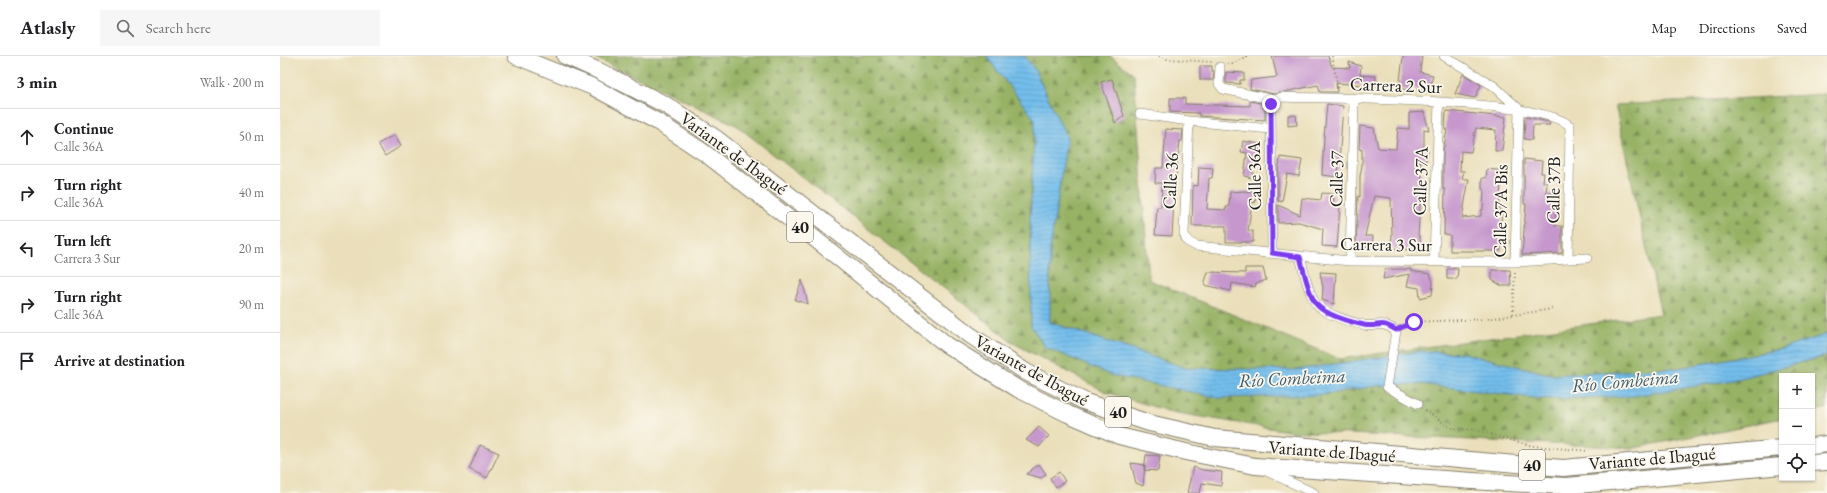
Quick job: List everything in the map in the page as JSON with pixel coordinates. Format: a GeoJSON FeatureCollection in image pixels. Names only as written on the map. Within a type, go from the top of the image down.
{"type":"FeatureCollection","features":[{"type":"Feature","properties":{"kind":"highway","name":"Variante de Ibagué"},"geometry":{"type":"LineString","coordinates":[[565,56],[599,71],[666,105],[716,139],[970,335],[1026,372],[1086,402],[1149,423],[1215,438],[1563,468],[1779,448]]}},
{"type":"Feature","properties":{"kind":"highway","name":"Variante de Ibagué"},"geometry":{"type":"LineString","coordinates":[[518,57],[593,87],[658,122],[706,154],[947,345],[1018,389],[1068,414],[1119,436],[1190,453],[1255,466],[1567,486],[1779,466]]}},
{"type":"Feature","properties":{"kind":"highway"},"geometry":{"type":"LineString","coordinates":[[1815,446],[1827,444]]}},
{"type":"Feature","properties":{"kind":"highway"},"geometry":{"type":"LineString","coordinates":[[1815,463],[1827,462]]}},
{"type":"Feature","properties":{"kind":"street"},"geometry":{"type":"LineString","coordinates":[[1444,56],[1494,86],[1519,110]]}},
{"type":"Feature","properties":{"kind":"street","name":"Carrera 2 Sur"},"geometry":{"type":"LineString","coordinates":[[1221,64],[1219,84],[1223,89],[1275,100],[1282,97],[1439,102],[1519,110],[1562,120],[1567,123]]}},
{"type":"Feature","properties":{"kind":"street","name":"Calle 37"},"geometry":{"type":"LineString","coordinates":[[1350,260],[1354,99]]}},
{"type":"Feature","properties":{"kind":"street","name":"Calle 36A"},"geometry":{"type":"LineString","coordinates":[[1272,253],[1270,129],[1271,104],[1275,100]]}},
{"type":"Feature","properties":{"kind":"street","name":"Calle 37A"},"geometry":{"type":"LineString","coordinates":[[1434,261],[1439,102]]}},
{"type":"Feature","properties":{"kind":"street","name":"Calle 37A Bis"},"geometry":{"type":"LineString","coordinates":[[1515,262],[1519,110]]}},
{"type":"Feature","properties":{"kind":"street"},"geometry":{"type":"LineString","coordinates":[[1140,114],[1189,122],[1270,129]]}},
{"type":"Feature","properties":{"kind":"street","name":"Calle 36"},"geometry":{"type":"LineString","coordinates":[[1187,241],[1184,234],[1189,122]]}},
{"type":"Feature","properties":{"kind":"street","name":"Calle 37B"},"geometry":{"type":"LineString","coordinates":[[1567,123],[1570,126],[1568,259]]}},
{"type":"Feature","properties":{"kind":"street","name":"Carrera 3 Sur"},"geometry":{"type":"LineString","coordinates":[[1187,241],[1196,246],[1300,257],[1350,260],[1515,262],[1587,258]]}},
{"type":"Feature","properties":{"kind":"street"},"geometry":{"type":"LineString","coordinates":[[1300,257],[1315,302],[1329,314],[1366,325],[1382,323],[1388,324],[1396,330],[1387,387],[1418,404]]}},
{"type":"Feature","properties":{"kind":"street"},"geometry":{"type":"LineString","coordinates":[[1255,466],[1314,493]]}},
{"type":"Feature","properties":{"kind":"path"},"geometry":{"type":"LineString","coordinates":[[1159,56],[1167,59],[1221,64],[1232,64],[1247,56]]}},
{"type":"Feature","properties":{"kind":"path"},"geometry":{"type":"LineString","coordinates":[[1332,56],[1340,99]]}},
{"type":"Feature","properties":{"kind":"path","name":"Calle 37A Bis"},"geometry":{"type":"LineString","coordinates":[[1514,314],[1515,262]]}},
{"type":"Feature","properties":{"kind":"path"},"geometry":{"type":"LineString","coordinates":[[1396,330],[1414,322],[1487,318],[1552,309]]}},
{"type":"Feature","properties":{"kind":"path"},"geometry":{"type":"LineString","coordinates":[[1418,404],[1451,428],[1475,430],[1533,446],[1592,452]]}},
{"type":"Feature","properties":{"kind":"green space"},"geometry":{"type":"Polygon","coordinates":[[[591,56],[1110,56],[1134,74],[1149,280],[1340,359],[1661,314],[1615,105],[1827,94],[1827,408],[1815,411],[1815,373],[1779,373],[1779,419],[1635,448],[1288,431],[1171,412],[1106,392],[1015,344],[736,125],[591,56]]]}},
{"type":"Feature","properties":{"kind":"water","name":"Río Combeima"},"geometry":{"type":"Polygon","coordinates":[[[986,56],[1024,56],[1034,68],[1067,138],[1050,250],[1050,322],[1186,368],[1296,370],[1420,351],[1463,353],[1553,375],[1678,368],[1782,349],[1827,334],[1827,356],[1733,380],[1634,396],[1543,399],[1421,384],[1375,386],[1321,395],[1219,398],[1110,375],[1045,347],[1031,326],[1030,217],[1035,120],[986,56]]]}},
{"type":"Feature","properties":{"kind":"building"},"geometry":{"type":"Polygon","coordinates":[[[1272,56],[1328,56],[1332,67],[1350,68],[1349,62],[1361,66],[1360,75],[1376,76],[1375,86],[1336,83],[1337,92],[1320,92],[1318,85],[1274,94],[1250,89],[1251,80],[1277,77],[1272,56]]]}},
{"type":"Feature","properties":{"kind":"building"},"geometry":{"type":"Polygon","coordinates":[[[1403,56],[1422,56],[1420,72],[1433,75],[1429,92],[1409,87],[1409,90],[1399,89],[1403,56]]]}},
{"type":"Feature","properties":{"kind":"building"},"geometry":{"type":"Polygon","coordinates":[[[1200,66],[1212,66],[1212,71],[1214,71],[1213,80],[1200,80],[1200,66]]]}},
{"type":"Feature","properties":{"kind":"building"},"geometry":{"type":"Polygon","coordinates":[[[1226,72],[1244,73],[1244,80],[1240,80],[1240,84],[1226,83],[1226,72]]]}},
{"type":"Feature","properties":{"kind":"building"},"geometry":{"type":"Polygon","coordinates":[[[1463,74],[1481,85],[1475,98],[1455,94],[1463,74]]]}},
{"type":"Feature","properties":{"kind":"building"},"geometry":{"type":"Polygon","coordinates":[[[1112,79],[1124,116],[1115,123],[1101,82],[1112,79]]]}},
{"type":"Feature","properties":{"kind":"building"},"geometry":{"type":"Polygon","coordinates":[[[1170,98],[1185,98],[1185,104],[1250,106],[1250,101],[1265,104],[1265,120],[1199,116],[1199,113],[1170,112],[1170,98]]]}},
{"type":"Feature","properties":{"kind":"building"},"geometry":{"type":"Polygon","coordinates":[[[1327,104],[1343,106],[1338,177],[1322,175],[1327,104]]]}},
{"type":"Feature","properties":{"kind":"building"},"geometry":{"type":"Polygon","coordinates":[[[1446,111],[1506,117],[1502,151],[1495,151],[1496,130],[1476,128],[1471,152],[1461,151],[1460,171],[1464,171],[1462,179],[1469,179],[1462,218],[1481,216],[1481,210],[1483,210],[1484,189],[1482,189],[1482,178],[1486,178],[1487,169],[1506,171],[1504,183],[1501,183],[1499,211],[1502,211],[1499,241],[1501,241],[1501,251],[1450,251],[1450,235],[1444,234],[1445,189],[1443,189],[1443,152],[1447,130],[1445,130],[1446,111]]]}},
{"type":"Feature","properties":{"kind":"building"},"geometry":{"type":"Polygon","coordinates":[[[1424,112],[1429,130],[1424,129],[1424,150],[1428,150],[1426,161],[1420,161],[1422,179],[1418,236],[1420,237],[1421,251],[1389,248],[1392,237],[1391,198],[1374,196],[1365,236],[1373,236],[1372,248],[1356,246],[1358,196],[1360,197],[1360,176],[1362,166],[1362,150],[1359,149],[1360,126],[1374,128],[1378,148],[1396,149],[1398,128],[1409,129],[1409,113],[1424,112]]]}},
{"type":"Feature","properties":{"kind":"building"},"geometry":{"type":"Polygon","coordinates":[[[1288,115],[1296,115],[1297,125],[1288,126],[1288,115]]]}},
{"type":"Feature","properties":{"kind":"building"},"geometry":{"type":"Polygon","coordinates":[[[1525,117],[1549,122],[1550,125],[1533,125],[1532,140],[1524,139],[1525,117]]]}},
{"type":"Feature","properties":{"kind":"building"},"geometry":{"type":"Polygon","coordinates":[[[1166,129],[1183,130],[1182,141],[1180,141],[1175,184],[1172,236],[1155,235],[1157,207],[1161,207],[1162,183],[1155,183],[1156,168],[1163,168],[1166,129]]]}},
{"type":"Feature","properties":{"kind":"building"},"geometry":{"type":"Polygon","coordinates":[[[394,135],[401,146],[385,156],[378,144],[394,135]]]}},
{"type":"Feature","properties":{"kind":"building"},"geometry":{"type":"Polygon","coordinates":[[[1243,141],[1260,144],[1256,168],[1254,168],[1252,178],[1244,176],[1247,153],[1241,152],[1243,141]]]}},
{"type":"Feature","properties":{"kind":"building"},"geometry":{"type":"Polygon","coordinates":[[[1280,157],[1302,160],[1299,176],[1287,174],[1282,202],[1278,201],[1278,174],[1280,157]]]}},
{"type":"Feature","properties":{"kind":"building"},"geometry":{"type":"Polygon","coordinates":[[[1524,159],[1542,161],[1541,173],[1544,173],[1543,182],[1547,183],[1546,193],[1557,193],[1555,226],[1562,226],[1562,253],[1522,255],[1526,204],[1524,204],[1524,159]]]}},
{"type":"Feature","properties":{"kind":"building"},"geometry":{"type":"Polygon","coordinates":[[[1199,167],[1213,168],[1212,178],[1209,178],[1207,209],[1226,210],[1226,207],[1229,207],[1230,192],[1245,191],[1257,193],[1255,203],[1252,202],[1248,231],[1253,231],[1253,242],[1226,242],[1226,226],[1192,226],[1193,185],[1198,186],[1199,167]]]}},
{"type":"Feature","properties":{"kind":"building"},"geometry":{"type":"Polygon","coordinates":[[[1322,193],[1334,194],[1333,206],[1340,207],[1337,247],[1322,246],[1323,229],[1299,222],[1278,223],[1278,205],[1300,215],[1302,198],[1321,200],[1322,193]]]}},
{"type":"Feature","properties":{"kind":"building"},"geometry":{"type":"Polygon","coordinates":[[[1245,268],[1263,268],[1266,280],[1256,284],[1255,287],[1232,283],[1231,291],[1204,285],[1208,272],[1245,273],[1245,268]]]}},
{"type":"Feature","properties":{"kind":"building"},"geometry":{"type":"Polygon","coordinates":[[[1385,269],[1411,269],[1411,271],[1430,274],[1433,282],[1432,295],[1420,298],[1419,288],[1407,286],[1410,274],[1383,279],[1385,269]]]}},
{"type":"Feature","properties":{"kind":"building"},"geometry":{"type":"Polygon","coordinates":[[[1447,269],[1458,269],[1457,279],[1447,279],[1447,269]]]}},
{"type":"Feature","properties":{"kind":"building"},"geometry":{"type":"Polygon","coordinates":[[[1492,270],[1510,270],[1511,286],[1502,286],[1492,280],[1492,270]]]}},
{"type":"Feature","properties":{"kind":"building"},"geometry":{"type":"Polygon","coordinates":[[[1320,272],[1336,273],[1334,304],[1322,300],[1323,288],[1320,272]]]}},
{"type":"Feature","properties":{"kind":"building"},"geometry":{"type":"Polygon","coordinates":[[[802,280],[808,304],[795,300],[802,280]]]}},
{"type":"Feature","properties":{"kind":"building"},"geometry":{"type":"Polygon","coordinates":[[[1039,427],[1049,436],[1039,447],[1026,440],[1039,427]]]}},
{"type":"Feature","properties":{"kind":"building"},"geometry":{"type":"Polygon","coordinates":[[[480,445],[499,453],[487,478],[469,469],[480,445]]]}},
{"type":"Feature","properties":{"kind":"building"},"geometry":{"type":"Polygon","coordinates":[[[1146,455],[1160,456],[1158,471],[1144,470],[1146,455]]]}},
{"type":"Feature","properties":{"kind":"building"},"geometry":{"type":"Polygon","coordinates":[[[1131,463],[1145,465],[1143,486],[1136,483],[1131,463]]]}},
{"type":"Feature","properties":{"kind":"building"},"geometry":{"type":"Polygon","coordinates":[[[1039,464],[1046,474],[1041,478],[1026,474],[1039,464]]]}},
{"type":"Feature","properties":{"kind":"building"},"geometry":{"type":"Polygon","coordinates":[[[1193,467],[1203,470],[1222,472],[1221,486],[1202,483],[1200,493],[1187,493],[1193,467]]]}},
{"type":"Feature","properties":{"kind":"building"},"geometry":{"type":"Polygon","coordinates":[[[1059,472],[1065,481],[1056,487],[1050,478],[1059,472]]]}},
{"type":"Feature","properties":{"kind":"route"},"geometry":{"type":"LineString","coordinates":[[1271,104],[1272,253],[1300,257],[1315,302],[1329,314],[1366,325],[1382,323],[1388,324],[1396,330],[1414,322]]}}]}
